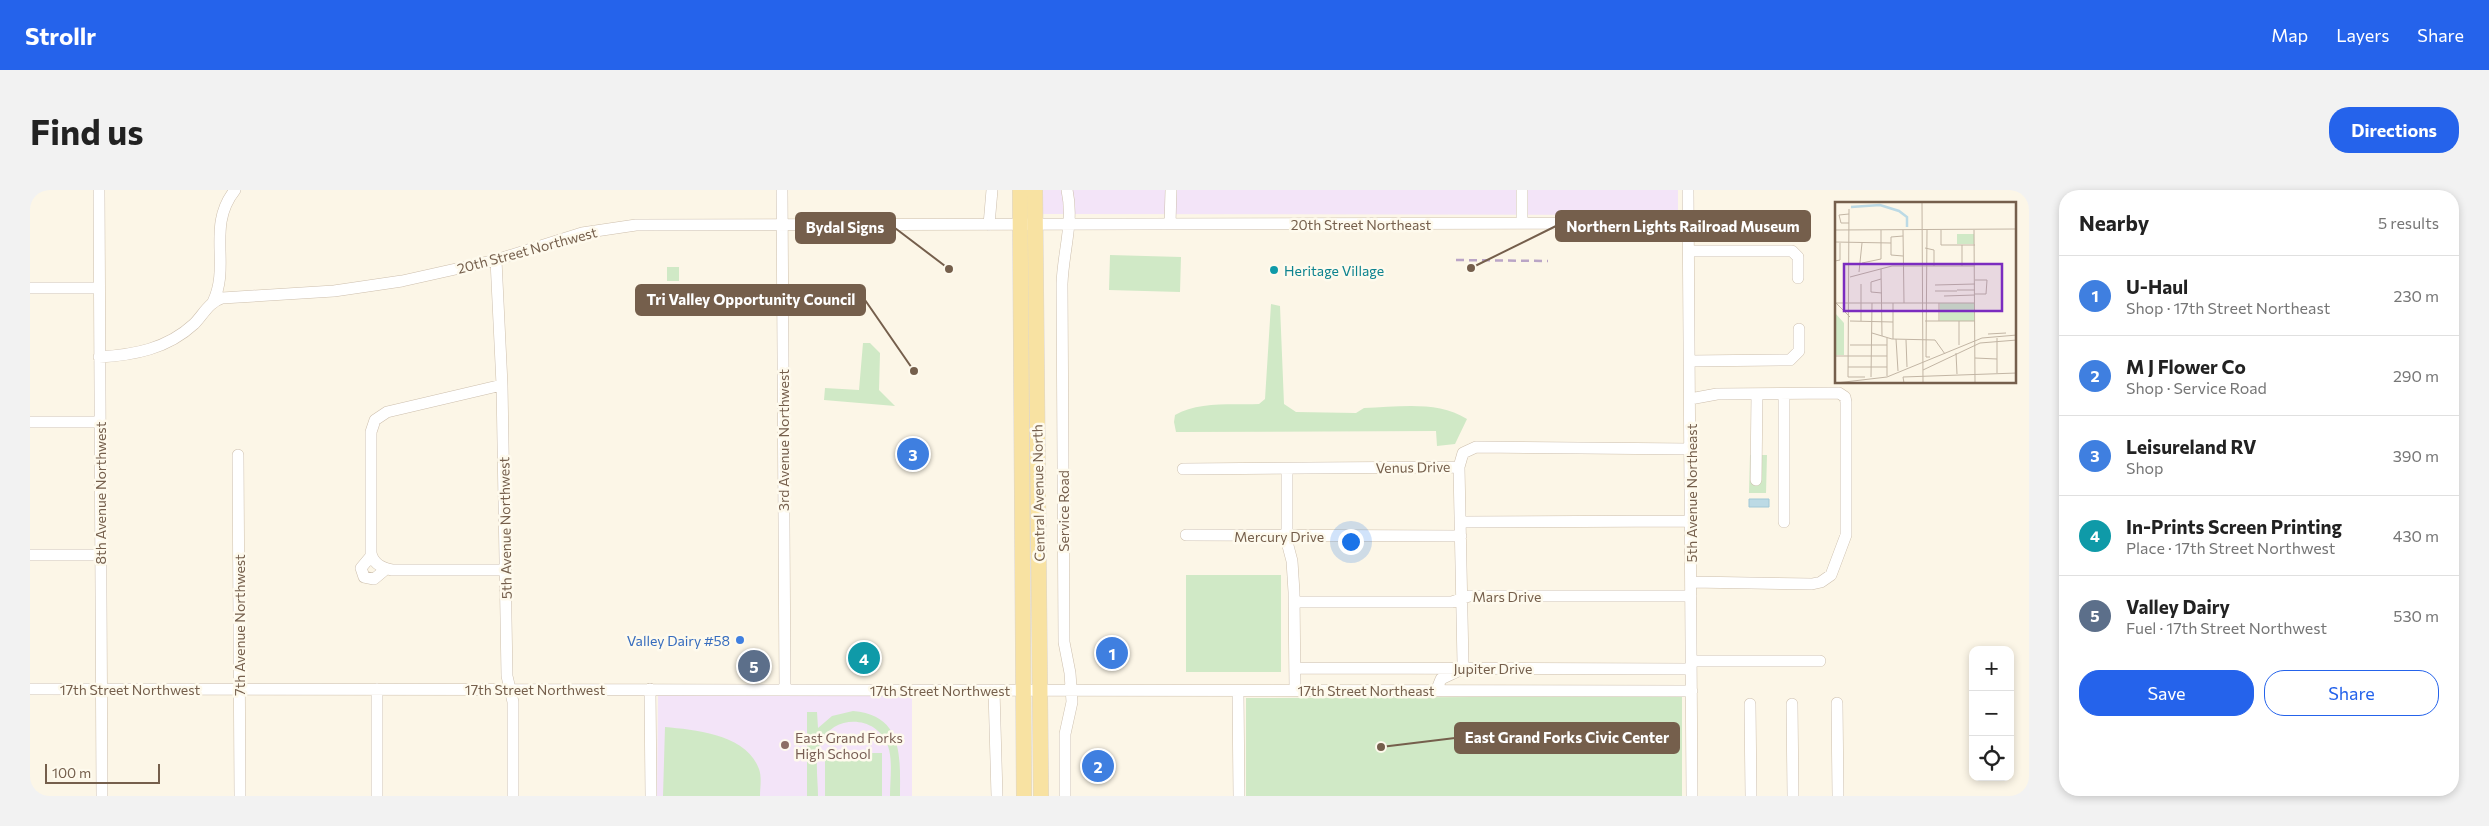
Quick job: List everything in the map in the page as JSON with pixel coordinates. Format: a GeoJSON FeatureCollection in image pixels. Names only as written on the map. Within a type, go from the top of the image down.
{"type":"FeatureCollection","features":[{"type":"Feature","properties":{"kind":"main road","name":"Central Avenue North"},"geometry":{"type":"LineString","coordinates":[[1020,190],[1027,226],[1041,690],[1042,796]]}},
{"type":"Feature","properties":{"kind":"main road","name":"Central Avenue North"},"geometry":{"type":"LineString","coordinates":[[1024,796],[1023,690],[1027,226],[1035,190]]}},
{"type":"Feature","properties":{"kind":"street","name":"8th Avenue Northwest"},"geometry":{"type":"LineString","coordinates":[[99,190],[102,796]]}},
{"type":"Feature","properties":{"kind":"street"},"geometry":{"type":"LineString","coordinates":[[99,357],[137,353],[162,345],[183,333],[213,302],[218,279],[220,221],[225,206],[235,190]]}},
{"type":"Feature","properties":{"kind":"street","name":"3rd Avenue Northwest"},"geometry":{"type":"LineString","coordinates":[[782,190],[785,690]]}},
{"type":"Feature","properties":{"kind":"street"},"geometry":{"type":"LineString","coordinates":[[989,225],[992,190]]}},
{"type":"Feature","properties":{"kind":"street","name":"Service Road"},"geometry":{"type":"LineString","coordinates":[[1065,796],[1064,740],[1072,707],[1064,642],[1062,268],[1069,224],[1066,190]]}},
{"type":"Feature","properties":{"kind":"street"},"geometry":{"type":"LineString","coordinates":[[1170,224],[1171,190]]}},
{"type":"Feature","properties":{"kind":"street"},"geometry":{"type":"LineString","coordinates":[[1522,190],[1522,223]]}},
{"type":"Feature","properties":{"kind":"street","name":"5th Avenue Northeast"},"geometry":{"type":"LineString","coordinates":[[1688,190],[1692,796]]}},
{"type":"Feature","properties":{"kind":"street","name":"20th Street Northeast"},"geometry":{"type":"LineString","coordinates":[[1027,226],[1069,224],[1688,222]]}},
{"type":"Feature","properties":{"kind":"street","name":"20th Street Northwest"},"geometry":{"type":"LineString","coordinates":[[213,302],[232,297],[288,295],[368,287],[496,260],[582,232],[636,225],[1027,226]]}},
{"type":"Feature","properties":{"kind":"street"},"geometry":{"type":"LineString","coordinates":[[1689,251],[1792,252],[1798,257],[1798,278]]}},
{"type":"Feature","properties":{"kind":"street","name":"5th Avenue Northwest"},"geometry":{"type":"LineString","coordinates":[[496,260],[502,385],[506,676],[513,702],[513,796]]}},
{"type":"Feature","properties":{"kind":"street"},"geometry":{"type":"LineString","coordinates":[[30,288],[99,288]]}},
{"type":"Feature","properties":{"kind":"street"},"geometry":{"type":"LineString","coordinates":[[1690,361],[1790,360],[1799,350],[1799,329]]}},
{"type":"Feature","properties":{"kind":"street"},"geometry":{"type":"LineString","coordinates":[[502,385],[387,412],[375,420],[370,432],[371,556],[375,563],[386,569],[506,570]]}},
{"type":"Feature","properties":{"kind":"street"},"geometry":{"type":"LineString","coordinates":[[1690,399],[1717,394],[1839,393],[1845,397],[1846,535],[1831,575],[1821,582],[1812,584],[1691,582]]}},
{"type":"Feature","properties":{"kind":"street"},"geometry":{"type":"LineString","coordinates":[[1756,394],[1756,480]]}},
{"type":"Feature","properties":{"kind":"street"},"geometry":{"type":"LineString","coordinates":[[1784,394],[1784,522]]}},
{"type":"Feature","properties":{"kind":"street"},"geometry":{"type":"LineString","coordinates":[[30,422],[99,422]]}},
{"type":"Feature","properties":{"kind":"street","name":"Venus Drive"},"geometry":{"type":"LineString","coordinates":[[1184,469],[1460,467],[1463,453],[1476,447],[1691,449]]}},
{"type":"Feature","properties":{"kind":"street","name":"7th Avenue Northwest"},"geometry":{"type":"LineString","coordinates":[[238,454],[240,796]]}},
{"type":"Feature","properties":{"kind":"street"},"geometry":{"type":"LineString","coordinates":[[1437,689],[1445,676],[1462,668],[1460,467]]}},
{"type":"Feature","properties":{"kind":"street"},"geometry":{"type":"LineString","coordinates":[[1287,469],[1287,536],[1292,562],[1295,690]]}},
{"type":"Feature","properties":{"kind":"street"},"geometry":{"type":"LineString","coordinates":[[1461,522],[1691,521]]}},
{"type":"Feature","properties":{"kind":"street","name":"Mercury Drive"},"geometry":{"type":"LineString","coordinates":[[1186,536],[1461,536]]}},
{"type":"Feature","properties":{"kind":"street"},"geometry":{"type":"LineString","coordinates":[[30,555],[100,555]]}},
{"type":"Feature","properties":{"kind":"street"},"geometry":{"type":"LineString","coordinates":[[371,556],[360,568],[364,578],[374,579],[386,569]]}},
{"type":"Feature","properties":{"kind":"street","name":"Mars Drive"},"geometry":{"type":"LineString","coordinates":[[1294,602],[1452,602],[1469,596],[1691,596]]}},
{"type":"Feature","properties":{"kind":"street","name":"Jupiter Drive"},"geometry":{"type":"LineString","coordinates":[[1295,668],[1692,665],[1820,661]]}},
{"type":"Feature","properties":{"kind":"street"},"geometry":{"type":"LineString","coordinates":[[377,688],[377,796]]}},
{"type":"Feature","properties":{"kind":"street","name":"17th Street Northwest"},"geometry":{"type":"LineString","coordinates":[[30,689],[1041,690]]}},
{"type":"Feature","properties":{"kind":"street"},"geometry":{"type":"LineString","coordinates":[[650,689],[651,796]]}},
{"type":"Feature","properties":{"kind":"street","name":"17th Street Northeast"},"geometry":{"type":"LineString","coordinates":[[1041,690],[1437,689],[1692,691]]}},
{"type":"Feature","properties":{"kind":"street"},"geometry":{"type":"LineString","coordinates":[[994,690],[998,796]]}},
{"type":"Feature","properties":{"kind":"street"},"geometry":{"type":"LineString","coordinates":[[1238,691],[1238,796]]}},
{"type":"Feature","properties":{"kind":"street"},"geometry":{"type":"LineString","coordinates":[[1837,703],[1838,796]]}},
{"type":"Feature","properties":{"kind":"street"},"geometry":{"type":"LineString","coordinates":[[1750,704],[1751,796]]}},
{"type":"Feature","properties":{"kind":"street"},"geometry":{"type":"LineString","coordinates":[[1792,704],[1794,796]]}},
{"type":"Feature","properties":{"kind":"shaded area"},"geometry":{"type":"Polygon","coordinates":[[[1039,190],[1678,190],[1678,215],[1039,214],[1039,190]]]}},
{"type":"Feature","properties":{"kind":"shaded area","name":"East Grand Forks High School"},"geometry":{"type":"Polygon","coordinates":[[[658,692],[912,694],[912,796],[657,796],[658,692]]]}},
{"type":"Feature","properties":{"kind":"green space"},"geometry":{"type":"Polygon","coordinates":[[[1110,255],[1181,257],[1180,292],[1109,290],[1110,255]]]}},
{"type":"Feature","properties":{"kind":"green space"},"geometry":{"type":"Polygon","coordinates":[[[667,267],[679,267],[679,281],[667,281],[667,267]]]}},
{"type":"Feature","properties":{"kind":"green space"},"geometry":{"type":"Polygon","coordinates":[[[1271,304],[1280,306],[1284,404],[1296,412],[1356,413],[1364,408],[1404,406],[1443,409],[1467,419],[1455,444],[1437,446],[1436,431],[1176,432],[1175,415],[1184,411],[1205,406],[1259,404],[1265,399],[1271,304]]]}},
{"type":"Feature","properties":{"kind":"green space"},"geometry":{"type":"Polygon","coordinates":[[[863,343],[870,343],[880,353],[879,390],[895,406],[824,400],[825,388],[859,390],[863,343]]]}},
{"type":"Feature","properties":{"kind":"green space"},"geometry":{"type":"Polygon","coordinates":[[[1750,455],[1767,455],[1766,493],[1749,493],[1750,455]]]}},
{"type":"Feature","properties":{"kind":"green space"},"geometry":{"type":"Polygon","coordinates":[[[1186,575],[1281,575],[1281,672],[1186,672],[1186,575]]]}},
{"type":"Feature","properties":{"kind":"green space"},"geometry":{"type":"Polygon","coordinates":[[[1682,696],[1682,796],[1246,796],[1246,698],[1682,696]]]}},
{"type":"Feature","properties":{"kind":"green space"},"geometry":{"type":"Polygon","coordinates":[[[853,711],[870,714],[882,721],[890,730],[896,741],[899,753],[900,796],[890,796],[890,758],[888,746],[882,736],[875,728],[855,722],[835,726],[821,742],[817,761],[818,796],[807,796],[807,712],[817,712],[818,728],[832,716],[853,711]]]}},
{"type":"Feature","properties":{"kind":"green space"},"geometry":{"type":"Polygon","coordinates":[[[665,727],[705,732],[732,741],[743,748],[752,757],[759,769],[761,779],[760,796],[663,796],[665,727]]]}},
{"type":"Feature","properties":{"kind":"green space"},"geometry":{"type":"Polygon","coordinates":[[[825,753],[882,753],[882,796],[825,796],[825,753]]]}},
{"type":"Feature","properties":{"kind":"water"},"geometry":{"type":"Polygon","coordinates":[[[1749,499],[1769,499],[1769,507],[1749,507],[1749,499]]]}},
{"type":"Feature","properties":{"kind":"railway"},"geometry":{"type":"LineString","coordinates":[[1456,260],[1548,261]]}},
{"type":"Feature","properties":{"kind":"place","name":"Northern Lights Railroad Museum"},"geometry":{"type":"Point","coordinates":[1471,268]}},
{"type":"Feature","properties":{"kind":"place","name":"Bydal Signs"},"geometry":{"type":"Point","coordinates":[949,269]}},
{"type":"Feature","properties":{"kind":"place","name":"Heritage Village"},"geometry":{"type":"Point","coordinates":[1274,270]}},
{"type":"Feature","properties":{"kind":"place","name":"Tri Valley Opportunity Council"},"geometry":{"type":"Point","coordinates":[914,371]}},
{"type":"Feature","properties":{"kind":"place","name":"Leisureland RV"},"geometry":{"type":"Point","coordinates":[913,454]}},
{"type":"Feature","properties":{"kind":"place","name":"Valley Dairy #58"},"geometry":{"type":"Point","coordinates":[740,640]}},
{"type":"Feature","properties":{"kind":"place","name":"U-Haul"},"geometry":{"type":"Point","coordinates":[1112,653]}},
{"type":"Feature","properties":{"kind":"place","name":"In-Prints Screen Printing"},"geometry":{"type":"Point","coordinates":[864,658]}},
{"type":"Feature","properties":{"kind":"place","name":"Valley Dairy"},"geometry":{"type":"Point","coordinates":[754,666]}},
{"type":"Feature","properties":{"kind":"place","name":"East Grand Forks High School"},"geometry":{"type":"Point","coordinates":[785,745]}},
{"type":"Feature","properties":{"kind":"place","name":"East Grand Forks Civic Center"},"geometry":{"type":"Point","coordinates":[1381,747]}},
{"type":"Feature","properties":{"kind":"place","name":"M J Flower Co"},"geometry":{"type":"Point","coordinates":[1098,766]}}]}
